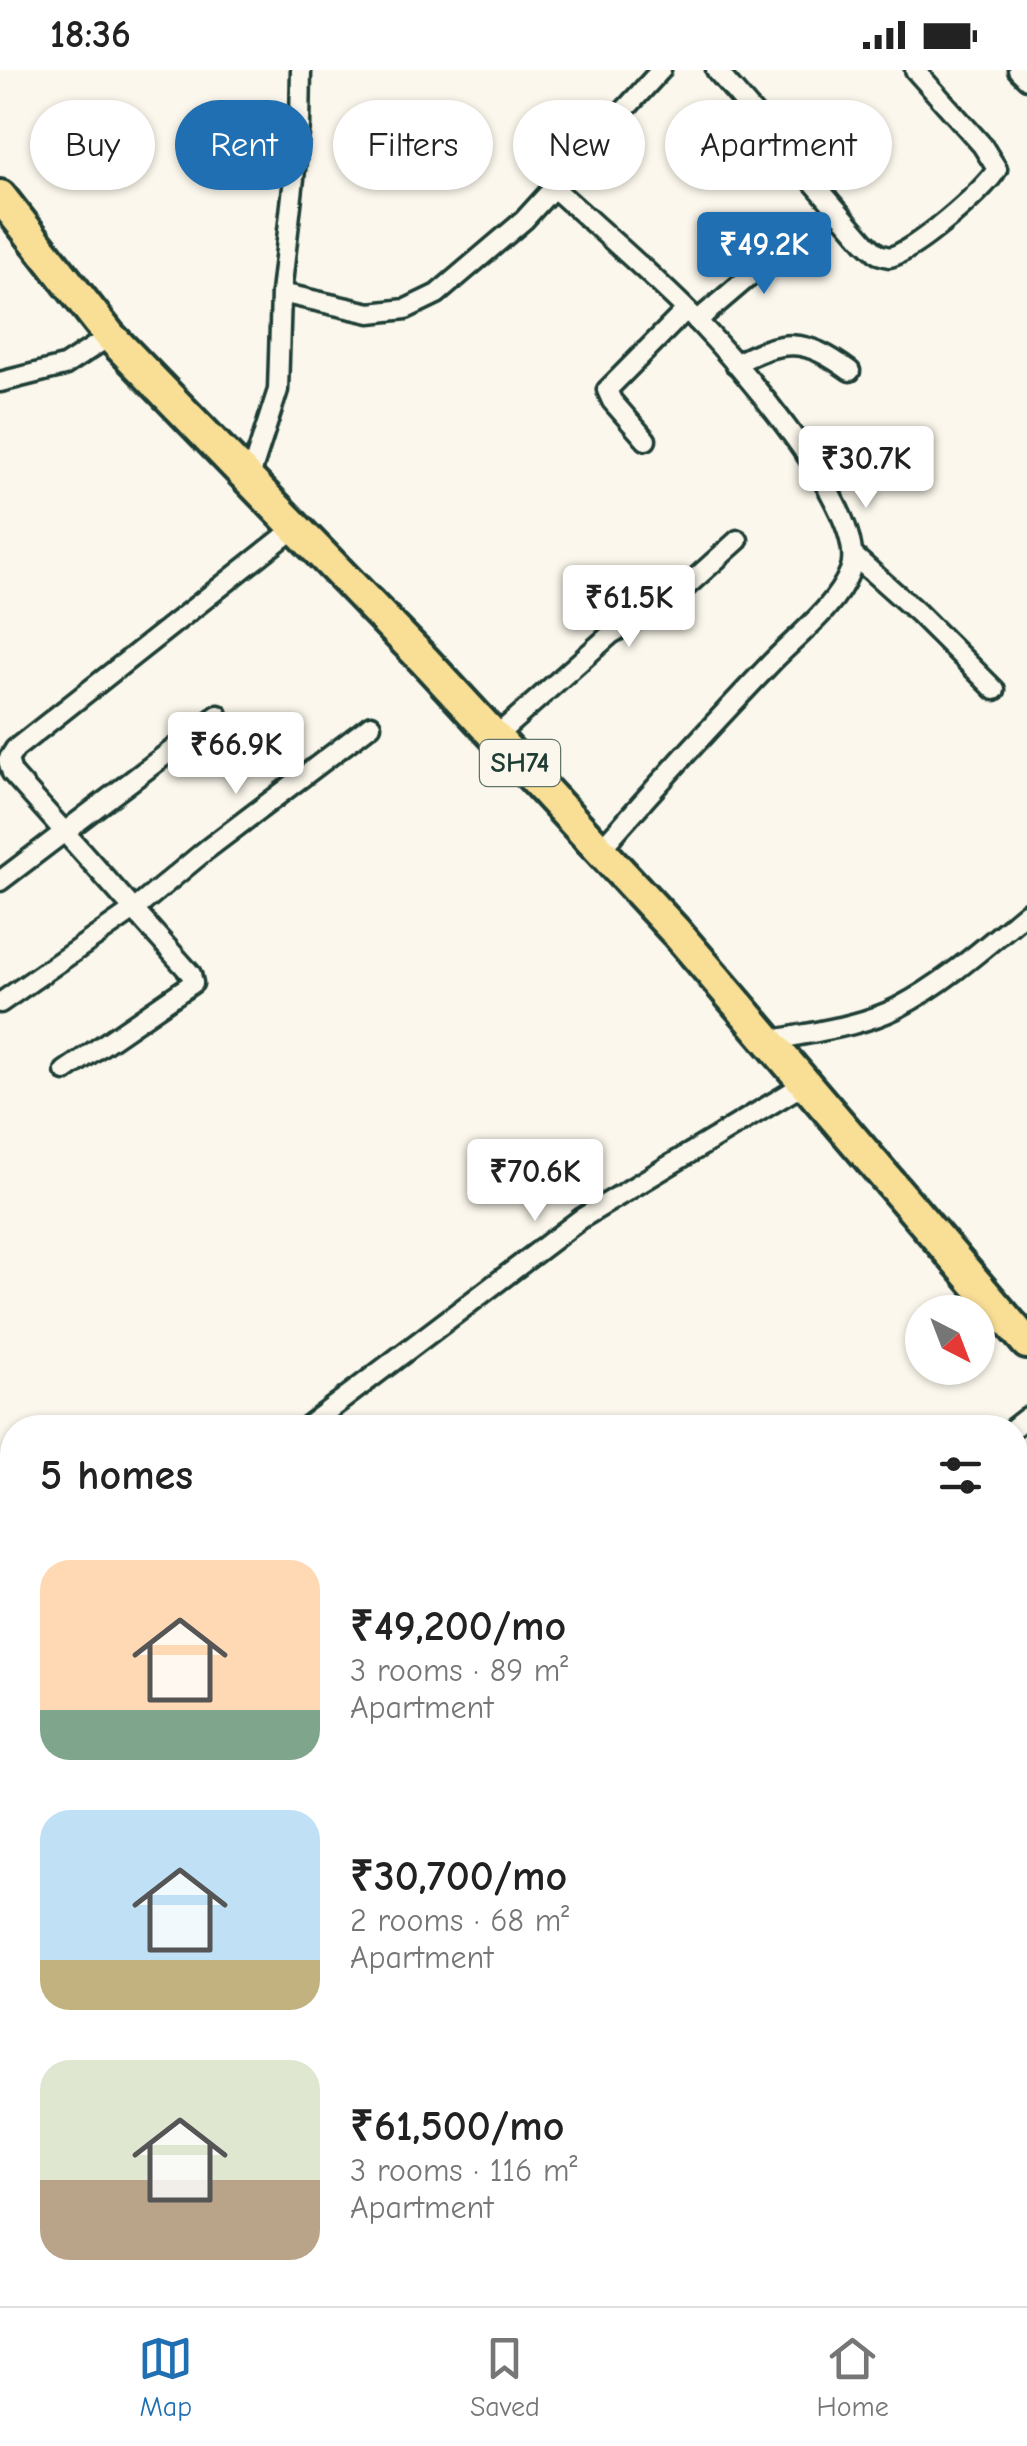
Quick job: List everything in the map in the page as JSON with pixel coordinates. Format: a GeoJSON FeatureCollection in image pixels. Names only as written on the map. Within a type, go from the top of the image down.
{"type":"FeatureCollection","features":[{"type":"Feature","properties":{"kind":"highway","name":"SH74"},"geometry":{"type":"LineString","coordinates":[[0,196],[110,336],[601,849],[770,1040],[1027,1343]]}},
{"type":"Feature","properties":{"kind":"street"},"geometry":{"type":"LineString","coordinates":[[249,480],[278,390],[281,293],[300,125],[302,70]]}},
{"type":"Feature","properties":{"kind":"street"},"geometry":{"type":"LineString","coordinates":[[716,70],[865,242],[888,257],[912,246],[972,199],[992,180],[997,169],[982,145],[914,70]]}},
{"type":"Feature","properties":{"kind":"street"},"geometry":{"type":"LineString","coordinates":[[1018,70],[1027,80]]}},
{"type":"Feature","properties":{"kind":"street"},"geometry":{"type":"LineString","coordinates":[[632,100],[657,72]]}},
{"type":"Feature","properties":{"kind":"street"},"geometry":{"type":"LineString","coordinates":[[281,293],[370,314],[406,309],[437,294],[524,220],[552,190]]}},
{"type":"Feature","properties":{"kind":"street"},"geometry":{"type":"LineString","coordinates":[[556,190],[692,315],[735,364],[834,497],[849,532],[853,555],[841,588],[601,849]]}},
{"type":"Feature","properties":{"kind":"street"},"geometry":{"type":"LineString","coordinates":[[646,440],[607,390],[692,315],[798,234]]}},
{"type":"Feature","properties":{"kind":"street"},"geometry":{"type":"LineString","coordinates":[[0,382],[64,366],[110,336]]}},
{"type":"Feature","properties":{"kind":"street"},"geometry":{"type":"LineString","coordinates":[[735,364],[759,351],[788,344],[810,346],[850,371]]}},
{"type":"Feature","properties":{"kind":"street"},"geometry":{"type":"LineString","coordinates":[[65,1071],[193,983],[192,974],[12,773],[8,760],[15,749],[295,528]]}},
{"type":"Feature","properties":{"kind":"street"},"geometry":{"type":"LineString","coordinates":[[495,736],[611,634],[678,594],[738,540]]}},
{"type":"Feature","properties":{"kind":"street"},"geometry":{"type":"LineString","coordinates":[[853,555],[995,690]]}},
{"type":"Feature","properties":{"kind":"street"},"geometry":{"type":"LineString","coordinates":[[0,881],[218,715]]}},
{"type":"Feature","properties":{"kind":"street"},"geometry":{"type":"LineString","coordinates":[[0,1002],[134,910],[206,850],[371,726]]}},
{"type":"Feature","properties":{"kind":"street"},"geometry":{"type":"LineString","coordinates":[[770,1040],[841,1026],[894,1009],[976,954],[1027,912]]}},
{"type":"Feature","properties":{"kind":"street"},"geometry":{"type":"LineString","coordinates":[[322,1415],[582,1218],[806,1083]]}}]}
